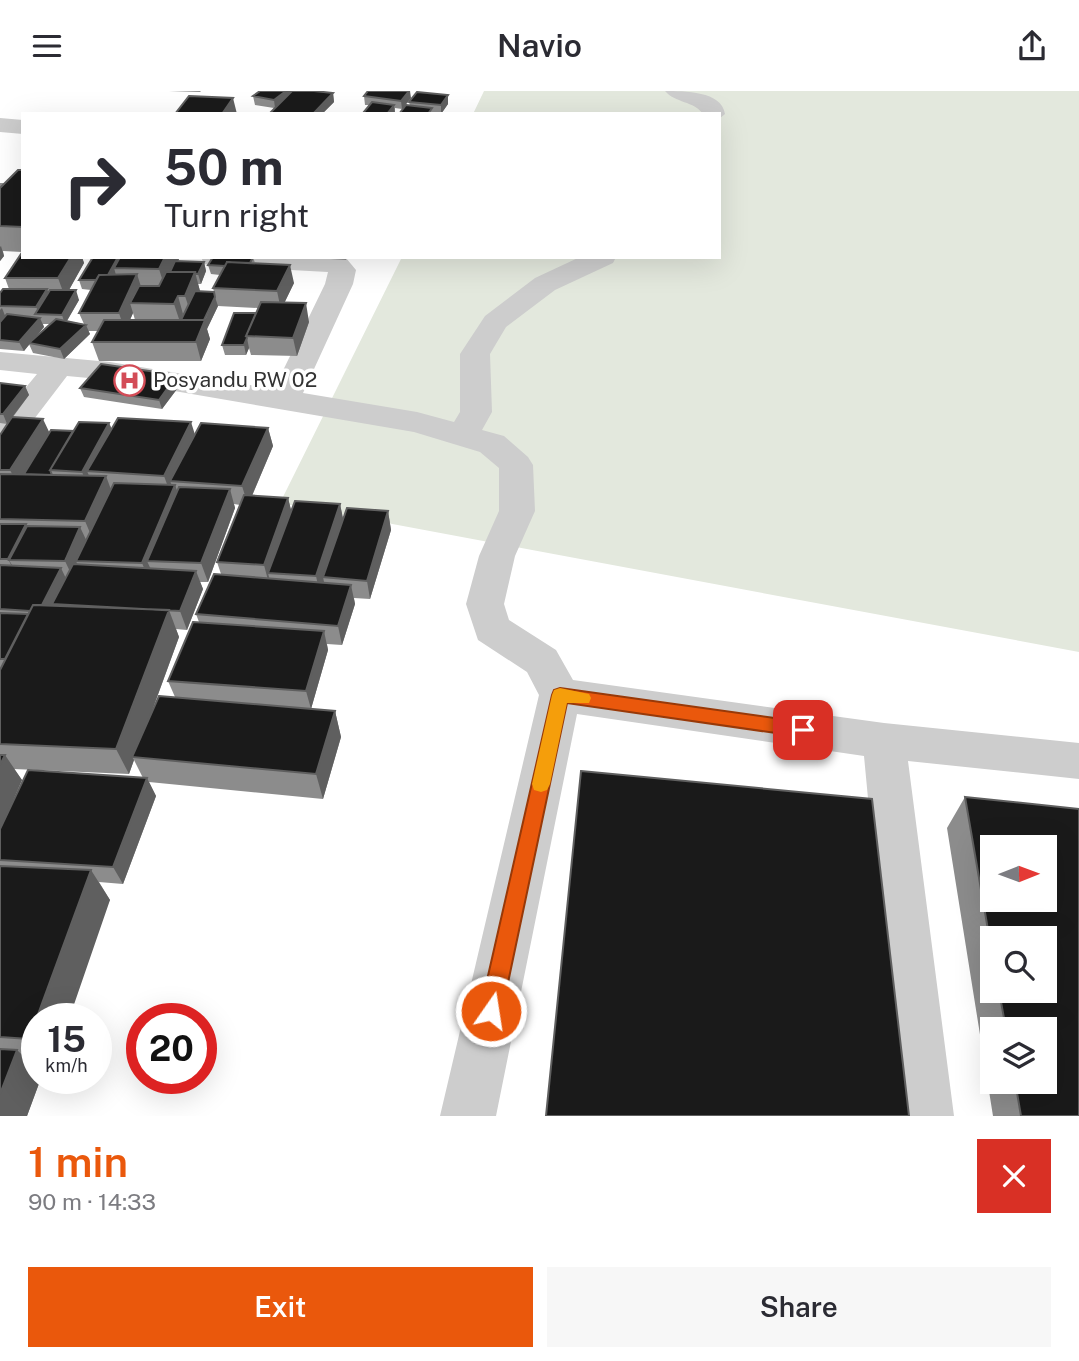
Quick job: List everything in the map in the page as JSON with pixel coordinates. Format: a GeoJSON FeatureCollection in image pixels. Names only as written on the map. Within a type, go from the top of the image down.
{"type":"FeatureCollection","features":[{"type":"Feature","properties":{"kind":"street"},"geometry":{"type":"LineString","coordinates":[[676,91],[704,101],[714,112]]}},
{"type":"Feature","properties":{"kind":"street"},"geometry":{"type":"LineString","coordinates":[[0,125],[21,127]]}},
{"type":"Feature","properties":{"kind":"street"},"geometry":{"type":"LineString","coordinates":[[234,259],[336,264],[342,270],[339,284],[285,399]]}},
{"type":"Feature","properties":{"kind":"street"},"geometry":{"type":"LineString","coordinates":[[463,434],[476,412],[475,354],[495,322],[545,284],[599,259]]}},
{"type":"Feature","properties":{"kind":"street"},"geometry":{"type":"LineString","coordinates":[[0,361],[110,371],[285,399],[417,422],[492,444],[516,464],[517,511],[497,555],[485,604],[492,629],[551,678],[884,741],[1079,761]]}},
{"type":"Feature","properties":{"kind":"street"},"geometry":{"type":"LineString","coordinates":[[0,441],[58,367]]}},
{"type":"Feature","properties":{"kind":"street"},"geometry":{"type":"LineString","coordinates":[[468,1116],[551,678]]}},
{"type":"Feature","properties":{"kind":"street"},"geometry":{"type":"LineString","coordinates":[[884,741],[926,1116]]}},
{"type":"Feature","properties":{"kind":"shaded area"},"geometry":{"type":"Polygon","coordinates":[[[484,91],[1079,91],[1079,652],[280,503],[401,259],[721,259],[721,112],[474,112],[484,91]]]}},
{"type":"Feature","properties":{"kind":"building"},"geometry":{"type":"Polygon","coordinates":[[[260,91],[286,91],[274,100],[253,96],[260,91]]]}},
{"type":"Feature","properties":{"kind":"building"},"geometry":{"type":"Polygon","coordinates":[[[292,91],[333,93],[315,112],[271,112],[292,91]]]}},
{"type":"Feature","properties":{"kind":"building"},"geometry":{"type":"Polygon","coordinates":[[[368,91],[409,91],[401,101],[364,96],[368,91]]]}},
{"type":"Feature","properties":{"kind":"building"},"geometry":{"type":"Polygon","coordinates":[[[417,92],[448,95],[441,105],[409,102],[417,92]]]}},
{"type":"Feature","properties":{"kind":"building"},"geometry":{"type":"Polygon","coordinates":[[[189,96],[233,98],[223,112],[177,112],[189,96]]]}},
{"type":"Feature","properties":{"kind":"building"},"geometry":{"type":"Polygon","coordinates":[[[372,102],[394,105],[389,112],[364,112],[372,102]]]}},
{"type":"Feature","properties":{"kind":"building"},"geometry":{"type":"Polygon","coordinates":[[[406,105],[432,108],[429,112],[401,112],[406,105]]]}},
{"type":"Feature","properties":{"kind":"building"},"geometry":{"type":"Polygon","coordinates":[[[21,170],[21,227],[0,226],[0,188],[21,170]]]}},
{"type":"Feature","properties":{"kind":"building"},"geometry":{"type":"Polygon","coordinates":[[[21,254],[21,259],[70,259],[58,278],[5,278],[21,254]]]}},
{"type":"Feature","properties":{"kind":"building"},"geometry":{"type":"Polygon","coordinates":[[[92,259],[117,259],[108,275],[99,275],[96,280],[79,280],[92,259]]]}},
{"type":"Feature","properties":{"kind":"building"},"geometry":{"type":"Polygon","coordinates":[[[119,259],[164,259],[159,269],[114,268],[119,259]]]}},
{"type":"Feature","properties":{"kind":"building"},"geometry":{"type":"Polygon","coordinates":[[[212,259],[252,259],[250,263],[208,265],[212,259]]]}},
{"type":"Feature","properties":{"kind":"building"},"geometry":{"type":"Polygon","coordinates":[[[175,261],[204,262],[196,274],[170,272],[175,261]]]}},
{"type":"Feature","properties":{"kind":"building"},"geometry":{"type":"Polygon","coordinates":[[[227,262],[290,265],[277,291],[213,288],[227,262]]]}},
{"type":"Feature","properties":{"kind":"building"},"geometry":{"type":"Polygon","coordinates":[[[166,272],[195,272],[185,296],[178,296],[174,304],[130,303],[139,286],[159,286],[166,272]]]}},
{"type":"Feature","properties":{"kind":"building"},"geometry":{"type":"Polygon","coordinates":[[[137,274],[119,313],[79,313],[99,275],[137,274]]]}},
{"type":"Feature","properties":{"kind":"building"},"geometry":{"type":"Polygon","coordinates":[[[3,289],[47,289],[36,307],[0,306],[0,293],[3,289]]]}},
{"type":"Feature","properties":{"kind":"building"},"geometry":{"type":"Polygon","coordinates":[[[50,290],[76,290],[62,315],[35,314],[50,290]]]}},
{"type":"Feature","properties":{"kind":"building"},"geometry":{"type":"Polygon","coordinates":[[[195,291],[214,292],[215,297],[204,320],[181,320],[195,291]]]}},
{"type":"Feature","properties":{"kind":"building"},"geometry":{"type":"Polygon","coordinates":[[[261,302],[306,303],[293,338],[246,336],[261,302]]]}},
{"type":"Feature","properties":{"kind":"building"},"geometry":{"type":"Polygon","coordinates":[[[234,313],[256,313],[244,345],[222,345],[234,313]]]}},
{"type":"Feature","properties":{"kind":"building"},"geometry":{"type":"Polygon","coordinates":[[[7,314],[40,318],[19,342],[0,340],[0,322],[7,314]]]}},
{"type":"Feature","properties":{"kind":"building"},"geometry":{"type":"Polygon","coordinates":[[[56,319],[86,325],[60,349],[29,343],[56,319]]]}},
{"type":"Feature","properties":{"kind":"building"},"geometry":{"type":"Polygon","coordinates":[[[104,320],[205,320],[196,342],[92,342],[104,320]]]}},
{"type":"Feature","properties":{"kind":"building"},"geometry":{"type":"Polygon","coordinates":[[[101,364],[177,375],[159,400],[80,388],[101,364]]]}},
{"type":"Feature","properties":{"kind":"building"},"geometry":{"type":"Polygon","coordinates":[[[0,383],[25,386],[3,414],[0,414],[0,383]]]}},
{"type":"Feature","properties":{"kind":"building"},"geometry":{"type":"Polygon","coordinates":[[[12,417],[43,419],[10,470],[0,470],[0,435],[12,417]]]}},
{"type":"Feature","properties":{"kind":"building"},"geometry":{"type":"Polygon","coordinates":[[[118,418],[191,422],[164,476],[87,471],[118,418]]]}},
{"type":"Feature","properties":{"kind":"building"},"geometry":{"type":"Polygon","coordinates":[[[79,422],[109,423],[82,472],[50,470],[79,422]]]}},
{"type":"Feature","properties":{"kind":"building"},"geometry":{"type":"Polygon","coordinates":[[[201,423],[268,428],[242,486],[170,481],[201,423]]]}},
{"type":"Feature","properties":{"kind":"building"},"geometry":{"type":"Polygon","coordinates":[[[51,430],[73,431],[50,470],[52,475],[24,474],[51,430]]]}},
{"type":"Feature","properties":{"kind":"building"},"geometry":{"type":"Polygon","coordinates":[[[0,474],[106,476],[85,521],[0,519],[0,474]]]}},
{"type":"Feature","properties":{"kind":"building"},"geometry":{"type":"Polygon","coordinates":[[[114,483],[175,485],[142,563],[76,561],[114,483]]]}},
{"type":"Feature","properties":{"kind":"building"},"geometry":{"type":"Polygon","coordinates":[[[179,487],[230,489],[201,563],[147,561],[179,487]]]}},
{"type":"Feature","properties":{"kind":"building"},"geometry":{"type":"Polygon","coordinates":[[[244,495],[288,498],[264,565],[217,562],[244,495]]]}},
{"type":"Feature","properties":{"kind":"building"},"geometry":{"type":"Polygon","coordinates":[[[295,501],[340,504],[316,576],[268,573],[295,501]]]}},
{"type":"Feature","properties":{"kind":"building"},"geometry":{"type":"Polygon","coordinates":[[[347,508],[388,511],[367,581],[323,577],[347,508]]]}},
{"type":"Feature","properties":{"kind":"building"},"geometry":{"type":"Polygon","coordinates":[[[0,524],[26,524],[8,559],[0,559],[0,524]]]}},
{"type":"Feature","properties":{"kind":"building"},"geometry":{"type":"Polygon","coordinates":[[[27,526],[80,527],[65,561],[9,560],[27,526]]]}},
{"type":"Feature","properties":{"kind":"building"},"geometry":{"type":"Polygon","coordinates":[[[73,564],[196,571],[180,611],[52,604],[73,564]]]}},
{"type":"Feature","properties":{"kind":"building"},"geometry":{"type":"Polygon","coordinates":[[[0,565],[61,568],[42,605],[33,605],[30,611],[0,609],[0,565]]]}},
{"type":"Feature","properties":{"kind":"building"},"geometry":{"type":"Polygon","coordinates":[[[214,574],[351,585],[338,626],[196,614],[214,574]]]}},
{"type":"Feature","properties":{"kind":"building"},"geometry":{"type":"Polygon","coordinates":[[[33,605],[169,610],[116,749],[0,744],[0,670],[33,605]]]}},
{"type":"Feature","properties":{"kind":"building"},"geometry":{"type":"Polygon","coordinates":[[[0,613],[28,614],[5,659],[0,659],[0,613]]]}},
{"type":"Feature","properties":{"kind":"building"},"geometry":{"type":"Polygon","coordinates":[[[193,622],[324,631],[306,691],[168,681],[193,622]]]}},
{"type":"Feature","properties":{"kind":"building"},"geometry":{"type":"Polygon","coordinates":[[[159,696],[335,711],[316,774],[132,757],[159,696]]]}},
{"type":"Feature","properties":{"kind":"building"},"geometry":{"type":"Polygon","coordinates":[[[28,770],[147,778],[113,867],[0,860],[0,829],[28,770]]]}},
{"type":"Feature","properties":{"kind":"building"},"geometry":{"type":"Polygon","coordinates":[[[581,771],[872,799],[909,1116],[546,1116],[581,771]]]}},
{"type":"Feature","properties":{"kind":"building"},"geometry":{"type":"Polygon","coordinates":[[[965,797],[1079,809],[1079,1116],[1021,1116],[1017,1094],[1057,1094],[1057,1017],[1004,1017],[1001,1003],[1057,1003],[1057,926],[987,926],[985,912],[1057,912],[1057,835],[980,835],[980,884],[965,797]]]}},
{"type":"Feature","properties":{"kind":"building"},"geometry":{"type":"Polygon","coordinates":[[[0,866],[91,870],[42,1003],[21,1003],[21,1038],[0,1037],[0,866]]]}},
{"type":"Feature","properties":{"kind":"building"},"geometry":{"type":"Polygon","coordinates":[[[0,1049],[17,1050],[0,1094],[0,1049]]]}},
{"type":"Feature","properties":{"kind":"slow traffic"},"geometry":{"type":"LineString","coordinates":[[541,784],[560,695],[583,698]]}},
{"type":"Feature","properties":{"kind":"place","name":"Posyandu RW 02"},"geometry":{"type":"Point","coordinates":[130,380]}},
{"type":"Feature","properties":{"kind":"route"},"geometry":{"type":"LineString","coordinates":[[491,1011],[560,695],[803,730]]}}]}
